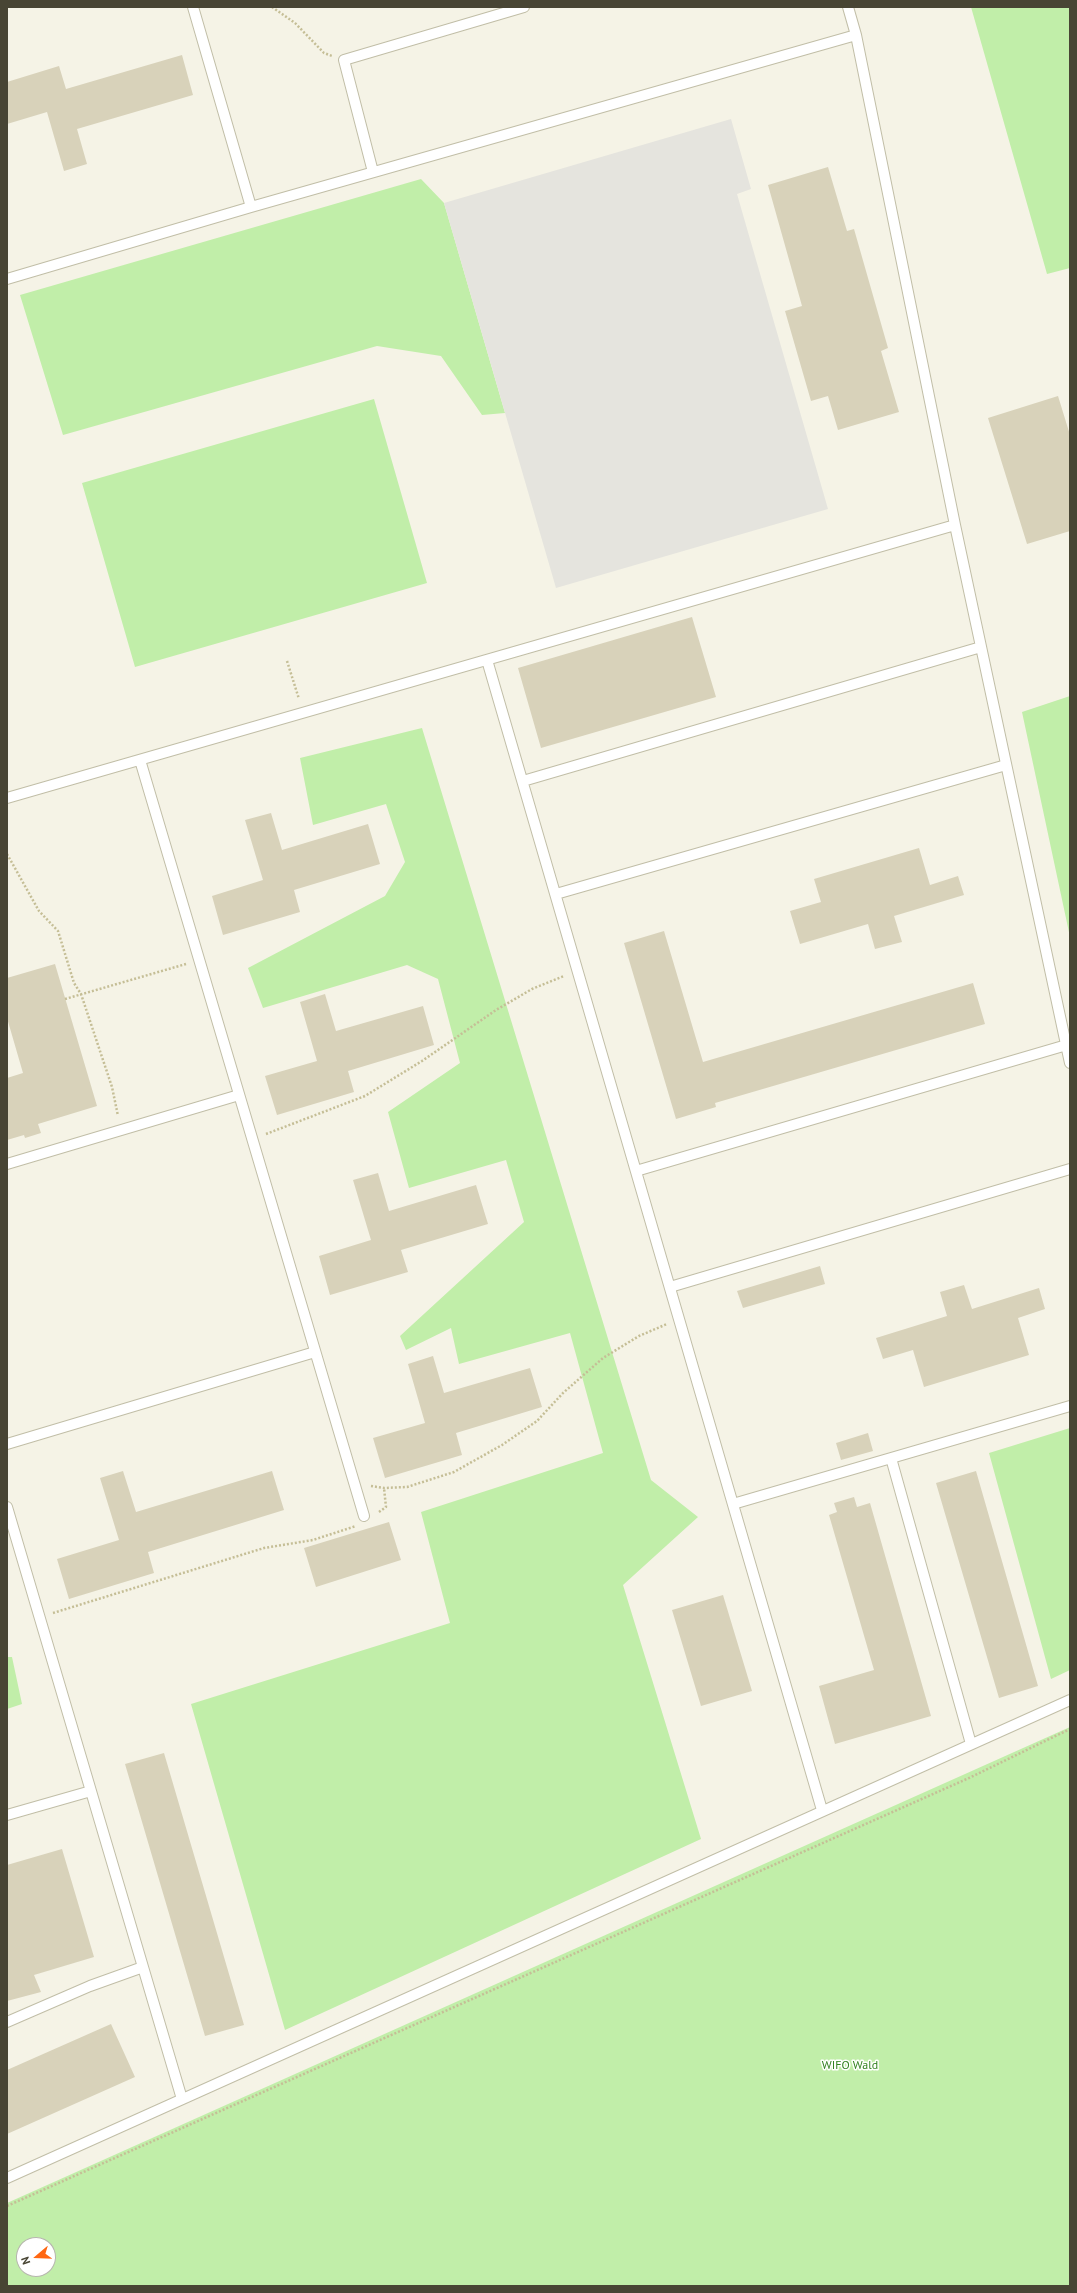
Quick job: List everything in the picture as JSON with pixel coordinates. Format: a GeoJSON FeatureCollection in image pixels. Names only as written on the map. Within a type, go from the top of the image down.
{"type":"FeatureCollection","features":[{"type":"Feature","properties":{"kind":"lane"},"geometry":{"type":"LineString","coordinates":[[193,7],[251,207]]}},
{"type":"Feature","properties":{"kind":"lane"},"geometry":{"type":"LineString","coordinates":[[373,172],[344,60],[495,11],[524,7]]}},
{"type":"Feature","properties":{"kind":"lane"},"geometry":{"type":"LineString","coordinates":[[848,7],[856,35],[955,525],[1068,1045],[1070,1063]]}},
{"type":"Feature","properties":{"kind":"lane"},"geometry":{"type":"LineString","coordinates":[[7,280],[251,207],[856,35]]}},
{"type":"Feature","properties":{"kind":"lane"},"geometry":{"type":"LineString","coordinates":[[7,798],[955,525]]}},
{"type":"Feature","properties":{"kind":"lane"},"geometry":{"type":"LineString","coordinates":[[523,781],[981,647]]}},
{"type":"Feature","properties":{"kind":"lane"},"geometry":{"type":"LineString","coordinates":[[487,660],[822,1810]]}},
{"type":"Feature","properties":{"kind":"lane"},"geometry":{"type":"LineString","coordinates":[[140,760],[354,1483],[366,1519]]}},
{"type":"Feature","properties":{"kind":"lane"},"geometry":{"type":"LineString","coordinates":[[556,894],[1006,765]]}},
{"type":"Feature","properties":{"kind":"lane"},"geometry":{"type":"LineString","coordinates":[[636,1171],[1068,1045]]}},
{"type":"Feature","properties":{"kind":"lane"},"geometry":{"type":"LineString","coordinates":[[7,1164],[239,1095]]}},
{"type":"Feature","properties":{"kind":"lane"},"geometry":{"type":"LineString","coordinates":[[670,1287],[1070,1169]]}},
{"type":"Feature","properties":{"kind":"lane"},"geometry":{"type":"LineString","coordinates":[[7,1444],[316,1352]]}},
{"type":"Feature","properties":{"kind":"lane"},"geometry":{"type":"LineString","coordinates":[[733,1504],[1070,1406]]}},
{"type":"Feature","properties":{"kind":"lane"},"geometry":{"type":"LineString","coordinates":[[891,1458],[971,1744]]}},
{"type":"Feature","properties":{"kind":"lane"},"geometry":{"type":"LineString","coordinates":[[7,1507],[182,2099]]}},
{"type":"Feature","properties":{"kind":"lane"},"geometry":{"type":"LineString","coordinates":[[7,2178],[822,1810],[1070,1700]]}},
{"type":"Feature","properties":{"kind":"lane"},"geometry":{"type":"LineString","coordinates":[[7,1815],[91,1791]]}},
{"type":"Feature","properties":{"kind":"lane"},"geometry":{"type":"LineString","coordinates":[[7,2022],[90,1986],[143,1967]]}},
{"type":"Feature","properties":{"kind":"path"},"geometry":{"type":"LineString","coordinates":[[272,7],[295,23],[324,53],[344,60]]}},
{"type":"Feature","properties":{"kind":"path"},"geometry":{"type":"LineString","coordinates":[[286,661],[303,713]]}},
{"type":"Feature","properties":{"kind":"path"},"geometry":{"type":"LineString","coordinates":[[7,854],[39,911],[58,931],[74,983],[81,994],[112,1087],[120,1130]]}},
{"type":"Feature","properties":{"kind":"path"},"geometry":{"type":"LineString","coordinates":[[65,999],[199,960]]}},
{"type":"Feature","properties":{"kind":"path"},"geometry":{"type":"LineString","coordinates":[[252,1138],[288,1127],[365,1096],[422,1061],[496,1010],[532,989],[578,971]]}},
{"type":"Feature","properties":{"kind":"path"},"geometry":{"type":"LineString","coordinates":[[354,1483],[384,1488],[407,1487],[454,1472],[502,1445],[537,1421],[563,1393],[603,1358],[639,1336],[679,1319]]}},
{"type":"Feature","properties":{"kind":"path"},"geometry":{"type":"LineString","coordinates":[[40,1617],[264,1548],[313,1540],[350,1530],[386,1507],[384,1488]]}},
{"type":"Feature","properties":{"kind":"path"},"geometry":{"type":"LineString","coordinates":[[7,2206],[969,1778],[1070,1729]]}},
{"type":"Feature","properties":{"kind":"green space"},"geometry":{"type":"Polygon","coordinates":[[[971,7],[1070,7],[1070,268],[1047,274],[971,7]]]}},
{"type":"Feature","properties":{"kind":"green space"},"geometry":{"type":"Polygon","coordinates":[[[421,179],[444,203],[505,413],[482,415],[441,356],[377,346],[63,435],[20,295],[421,179]]]}},
{"type":"Feature","properties":{"kind":"green space"},"geometry":{"type":"Polygon","coordinates":[[[374,399],[427,583],[135,667],[82,483],[374,399]]]}},
{"type":"Feature","properties":{"kind":"green space"},"geometry":{"type":"Polygon","coordinates":[[[1070,696],[1070,937],[1022,712],[1070,696]]]}},
{"type":"Feature","properties":{"kind":"green space"},"geometry":{"type":"Polygon","coordinates":[[[422,728],[651,1480],[698,1517],[623,1585],[701,1839],[285,2030],[191,1704],[450,1623],[421,1512],[603,1453],[570,1333],[459,1364],[451,1328],[406,1350],[400,1336],[524,1222],[506,1160],[409,1188],[388,1112],[460,1063],[438,979],[407,965],[263,1008],[248,968],[385,896],[405,862],[386,804],[313,825],[300,758],[422,728]]]}},
{"type":"Feature","properties":{"kind":"green space"},"geometry":{"type":"Polygon","coordinates":[[[1070,1428],[1070,1670],[1051,1679],[989,1453],[1070,1428]]]}},
{"type":"Feature","properties":{"kind":"green space"},"geometry":{"type":"Polygon","coordinates":[[[7,1657],[12,1657],[22,1704],[7,1709],[7,1657]]]}},
{"type":"Feature","properties":{"kind":"green space","name":"WIFO Wald"},"geometry":{"type":"Polygon","coordinates":[[[1070,1727],[1070,2286],[7,2286],[7,2203],[1070,1727]]]}},
{"type":"Feature","properties":{"kind":"shaded area"},"geometry":{"type":"Polygon","coordinates":[[[731,119],[751,189],[737,194],[828,509],[556,588],[444,203],[731,119]]]}},
{"type":"Feature","properties":{"kind":"building"},"geometry":{"type":"Polygon","coordinates":[[[182,55],[193,95],[77,129],[87,164],[64,171],[47,112],[7,124],[7,82],[59,66],[66,89],[182,55]]]}},
{"type":"Feature","properties":{"kind":"building"},"geometry":{"type":"Polygon","coordinates":[[[828,167],[847,231],[854,229],[888,348],[881,351],[899,412],[838,430],[828,396],[811,401],[785,311],[802,306],[768,185],[828,167]]]}},
{"type":"Feature","properties":{"kind":"building"},"geometry":{"type":"Polygon","coordinates":[[[1058,396],[1070,435],[1070,531],[1027,544],[988,418],[1058,396]]]}},
{"type":"Feature","properties":{"kind":"building"},"geometry":{"type":"Polygon","coordinates":[[[692,617],[716,697],[541,748],[518,668],[692,617]]]}},
{"type":"Feature","properties":{"kind":"building"},"geometry":{"type":"Polygon","coordinates":[[[271,813],[282,850],[368,824],[380,864],[294,890],[300,912],[223,935],[212,896],[263,880],[245,820],[271,813]]]}},
{"type":"Feature","properties":{"kind":"building"},"geometry":{"type":"Polygon","coordinates":[[[919,848],[930,885],[958,876],[964,895],[894,916],[902,942],[875,949],[868,924],[800,944],[790,911],[821,902],[814,879],[919,848]]]}},
{"type":"Feature","properties":{"kind":"building"},"geometry":{"type":"Polygon","coordinates":[[[664,931],[703,1062],[973,983],[985,1024],[715,1103],[716,1107],[676,1119],[624,943],[664,931]]]}},
{"type":"Feature","properties":{"kind":"building"},"geometry":{"type":"Polygon","coordinates":[[[55,964],[97,1106],[38,1124],[41,1133],[25,1138],[24,1135],[7,1140],[7,1078],[23,1073],[7,1018],[7,978],[55,964]]]}},
{"type":"Feature","properties":{"kind":"building"},"geometry":{"type":"Polygon","coordinates":[[[325,994],[336,1031],[423,1006],[434,1045],[348,1071],[354,1092],[277,1115],[265,1076],[317,1061],[300,1002],[325,994]]]}},
{"type":"Feature","properties":{"kind":"building"},"geometry":{"type":"Polygon","coordinates":[[[378,1173],[389,1211],[476,1185],[488,1224],[401,1250],[408,1272],[330,1295],[319,1256],[371,1240],[353,1180],[378,1173]]]}},
{"type":"Feature","properties":{"kind":"building"},"geometry":{"type":"Polygon","coordinates":[[[820,1266],[825,1284],[743,1308],[737,1291],[820,1266]]]}},
{"type":"Feature","properties":{"kind":"building"},"geometry":{"type":"Polygon","coordinates":[[[964,1285],[972,1309],[1039,1288],[1045,1309],[1018,1318],[1029,1355],[924,1387],[913,1350],[883,1359],[876,1338],[947,1316],[940,1292],[964,1285]]]}},
{"type":"Feature","properties":{"kind":"building"},"geometry":{"type":"Polygon","coordinates":[[[433,1356],[444,1393],[530,1368],[542,1407],[456,1433],[462,1455],[385,1478],[373,1438],[425,1423],[408,1364],[433,1356]]]}},
{"type":"Feature","properties":{"kind":"building"},"geometry":{"type":"Polygon","coordinates":[[[868,1433],[873,1451],[841,1460],[836,1443],[868,1433]]]}},
{"type":"Feature","properties":{"kind":"building"},"geometry":{"type":"Polygon","coordinates":[[[123,1471],[136,1512],[272,1471],[284,1510],[148,1552],[154,1573],[69,1599],[57,1559],[119,1540],[100,1478],[123,1471]]]}},
{"type":"Feature","properties":{"kind":"building"},"geometry":{"type":"Polygon","coordinates":[[[976,1471],[1038,1686],[999,1698],[936,1483],[976,1471]]]}},
{"type":"Feature","properties":{"kind":"building"},"geometry":{"type":"Polygon","coordinates":[[[854,1497],[857,1507],[870,1503],[931,1716],[835,1744],[819,1686],[874,1670],[829,1515],[837,1512],[834,1503],[854,1497]]]}},
{"type":"Feature","properties":{"kind":"building"},"geometry":{"type":"Polygon","coordinates":[[[389,1522],[401,1560],[316,1587],[304,1548],[389,1522]]]}},
{"type":"Feature","properties":{"kind":"building"},"geometry":{"type":"Polygon","coordinates":[[[723,1595],[752,1691],[701,1706],[672,1610],[723,1595]]]}},
{"type":"Feature","properties":{"kind":"building"},"geometry":{"type":"Polygon","coordinates":[[[164,1753],[244,2025],[205,2036],[125,1764],[164,1753]]]}},
{"type":"Feature","properties":{"kind":"building"},"geometry":{"type":"Polygon","coordinates":[[[62,1849],[94,1957],[34,1975],[41,1992],[7,2001],[7,1865],[62,1849]]]}},
{"type":"Feature","properties":{"kind":"building"},"geometry":{"type":"Polygon","coordinates":[[[111,2024],[135,2077],[7,2134],[7,2070],[111,2024]]]}}]}
